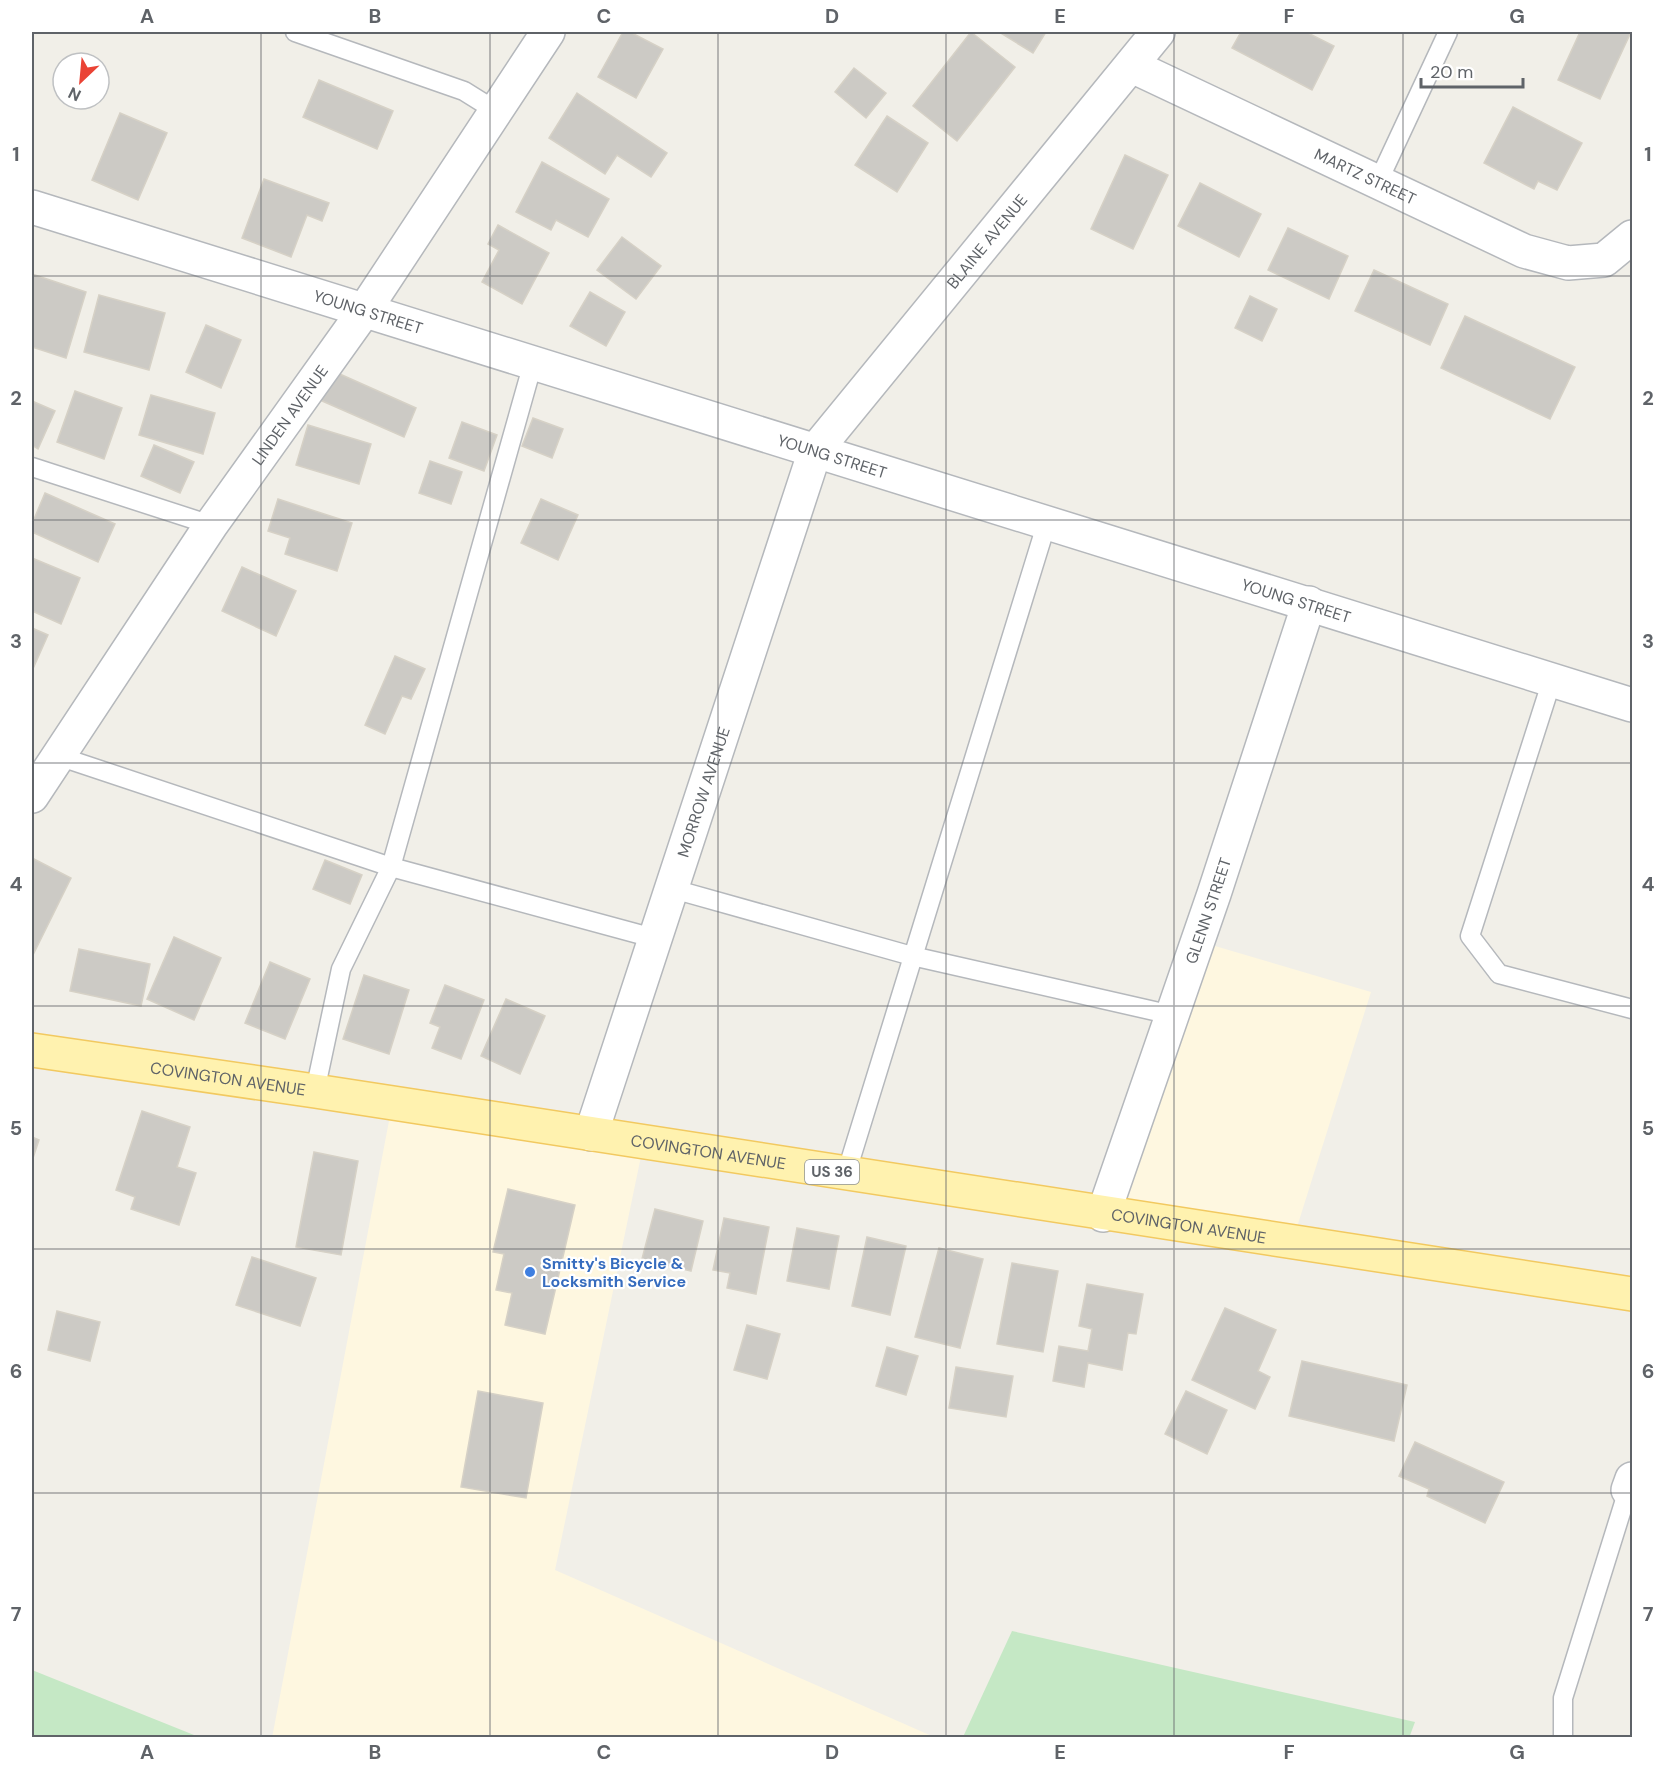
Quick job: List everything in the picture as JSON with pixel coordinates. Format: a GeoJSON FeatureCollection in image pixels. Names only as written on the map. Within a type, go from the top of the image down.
{"type":"FeatureCollection","features":[{"type":"Feature","properties":{"kind":"main road","name":"COVINGTON AVENUE"},"geometry":{"type":"LineString","coordinates":[[32,1050],[315,1091],[1103,1215],[1632,1294]]}},
{"type":"Feature","properties":{"kind":"street","name":"LINDEN AVENUE"},"geometry":{"type":"LineString","coordinates":[[32,796],[211,525],[364,311],[548,32]]}},
{"type":"Feature","properties":{"kind":"street","name":"BLAINE AVENUE"},"geometry":{"type":"LineString","coordinates":[[815,451],[1158,32]]}},
{"type":"Feature","properties":{"kind":"street","name":"MARTZ STREET"},"geometry":{"type":"LineString","coordinates":[[1132,66],[1524,250],[1568,264],[1604,260],[1632,237]]}},
{"type":"Feature","properties":{"kind":"street","name":"YOUNG STREET"},"geometry":{"type":"LineString","coordinates":[[32,207],[1632,705]]}},
{"type":"Feature","properties":{"kind":"street","name":"MORROW AVENUE"},"geometry":{"type":"LineString","coordinates":[[591,1134],[657,939],[815,451]]}},
{"type":"Feature","properties":{"kind":"street","name":"GLENN STREET"},"geometry":{"type":"LineString","coordinates":[[1103,1215],[1309,603]]}},
{"type":"Feature","properties":{"kind":"lane"},"geometry":{"type":"LineString","coordinates":[[295,32],[464,91],[496,111]]}},
{"type":"Feature","properties":{"kind":"lane"},"geometry":{"type":"LineString","coordinates":[[1378,182],[1448,32]]}},
{"type":"Feature","properties":{"kind":"lane"},"geometry":{"type":"LineString","coordinates":[[315,1091],[341,969],[391,867],[533,363]]}},
{"type":"Feature","properties":{"kind":"lane"},"geometry":{"type":"LineString","coordinates":[[32,467],[211,525]]}},
{"type":"Feature","properties":{"kind":"lane"},"geometry":{"type":"LineString","coordinates":[[846,1174],[1047,522]]}},
{"type":"Feature","properties":{"kind":"lane"},"geometry":{"type":"LineString","coordinates":[[1552,680],[1470,936],[1499,974],[1632,1009]]}},
{"type":"Feature","properties":{"kind":"lane"},"geometry":{"type":"LineString","coordinates":[[58,756],[391,867],[657,939]]}},
{"type":"Feature","properties":{"kind":"lane"},"geometry":{"type":"LineString","coordinates":[[673,889],[912,956],[1172,1015]]}},
{"type":"Feature","properties":{"kind":"lane"},"geometry":{"type":"LineString","coordinates":[[1563,1737],[1563,1698],[1630,1484]]}},
{"type":"Feature","properties":{"kind":"shaded area"},"geometry":{"type":"Polygon","coordinates":[[[1198,941],[1371,992],[1292,1243],[1103,1215],[1198,941]]]}},
{"type":"Feature","properties":{"kind":"shaded area"},"geometry":{"type":"Polygon","coordinates":[[[392,1105],[644,1142],[555,1570],[934,1737],[272,1738],[392,1105]]]}},
{"type":"Feature","properties":{"kind":"green space"},"geometry":{"type":"Polygon","coordinates":[[[1012,1631],[1415,1722],[1409,1738],[963,1737],[1012,1631]]]}},
{"type":"Feature","properties":{"kind":"green space"},"geometry":{"type":"Polygon","coordinates":[[[32,1670],[199,1737],[32,1737],[32,1670]]]}},
{"type":"Feature","properties":{"kind":"building"},"geometry":{"type":"Polygon","coordinates":[[[623,32],[630,32],[663,49],[636,98],[598,77],[623,32]]]}},
{"type":"Feature","properties":{"kind":"building"},"geometry":{"type":"Polygon","coordinates":[[[971,32],[1015,67],[957,141],[913,106],[971,32]]]}},
{"type":"Feature","properties":{"kind":"building"},"geometry":{"type":"Polygon","coordinates":[[[999,32],[1046,32],[1033,53],[999,32]]]}},
{"type":"Feature","properties":{"kind":"building"},"geometry":{"type":"Polygon","coordinates":[[[1241,32],[1306,32],[1334,46],[1312,90],[1232,48],[1241,32]]]}},
{"type":"Feature","properties":{"kind":"building"},"geometry":{"type":"Polygon","coordinates":[[[1580,32],[1631,32],[1600,99],[1558,80],[1580,32]]]}},
{"type":"Feature","properties":{"kind":"building"},"geometry":{"type":"Polygon","coordinates":[[[854,68],[886,93],[866,118],[835,92],[854,68]]]}},
{"type":"Feature","properties":{"kind":"building"},"geometry":{"type":"Polygon","coordinates":[[[319,80],[393,111],[377,149],[303,117],[319,80]]]}},
{"type":"Feature","properties":{"kind":"building"},"geometry":{"type":"Polygon","coordinates":[[[577,93],[667,153],[651,177],[617,155],[605,174],[549,138],[577,93]]]}},
{"type":"Feature","properties":{"kind":"building"},"geometry":{"type":"Polygon","coordinates":[[[1513,107],[1582,143],[1557,190],[1538,181],[1534,189],[1484,163],[1513,107]]]}},
{"type":"Feature","properties":{"kind":"building"},"geometry":{"type":"Polygon","coordinates":[[[120,113],[167,133],[138,200],[92,180],[120,113]]]}},
{"type":"Feature","properties":{"kind":"building"},"geometry":{"type":"Polygon","coordinates":[[[887,116],[928,143],[897,192],[855,165],[887,116]]]}},
{"type":"Feature","properties":{"kind":"building"},"geometry":{"type":"Polygon","coordinates":[[[1125,155],[1168,175],[1133,249],[1091,229],[1125,155]]]}},
{"type":"Feature","properties":{"kind":"building"},"geometry":{"type":"Polygon","coordinates":[[[542,162],[609,199],[588,237],[556,220],[551,230],[516,212],[542,162]]]}},
{"type":"Feature","properties":{"kind":"building"},"geometry":{"type":"Polygon","coordinates":[[[264,179],[329,203],[322,221],[307,215],[291,257],[242,238],[264,179]]]}},
{"type":"Feature","properties":{"kind":"building"},"geometry":{"type":"Polygon","coordinates":[[[1200,183],[1261,214],[1239,257],[1178,226],[1200,183]]]}},
{"type":"Feature","properties":{"kind":"building"},"geometry":{"type":"Polygon","coordinates":[[[498,225],[549,253],[522,304],[482,282],[499,250],[488,244],[498,225]]]}},
{"type":"Feature","properties":{"kind":"building"},"geometry":{"type":"Polygon","coordinates":[[[1288,228],[1348,256],[1329,299],[1268,270],[1288,228]]]}},
{"type":"Feature","properties":{"kind":"building"},"geometry":{"type":"Polygon","coordinates":[[[622,237],[661,266],[636,299],[597,270],[622,237]]]}},
{"type":"Feature","properties":{"kind":"building"},"geometry":{"type":"Polygon","coordinates":[[[1374,270],[1448,304],[1430,345],[1355,311],[1374,270]]]}},
{"type":"Feature","properties":{"kind":"building"},"geometry":{"type":"Polygon","coordinates":[[[32,274],[86,292],[66,358],[32,347],[32,274]]]}},
{"type":"Feature","properties":{"kind":"building"},"geometry":{"type":"Polygon","coordinates":[[[590,292],[625,312],[606,346],[570,326],[590,292]]]}},
{"type":"Feature","properties":{"kind":"building"},"geometry":{"type":"Polygon","coordinates":[[[99,295],[165,313],[149,370],[84,352],[99,295]]]}},
{"type":"Feature","properties":{"kind":"building"},"geometry":{"type":"Polygon","coordinates":[[[1250,296],[1277,309],[1262,341],[1235,328],[1250,296]]]}},
{"type":"Feature","properties":{"kind":"building"},"geometry":{"type":"Polygon","coordinates":[[[1465,316],[1575,367],[1550,419],[1441,368],[1465,316]]]}},
{"type":"Feature","properties":{"kind":"building"},"geometry":{"type":"Polygon","coordinates":[[[206,325],[241,340],[221,388],[186,372],[206,325]]]}},
{"type":"Feature","properties":{"kind":"building"},"geometry":{"type":"Polygon","coordinates":[[[333,371],[416,408],[404,437],[320,400],[333,371]]]}},
{"type":"Feature","properties":{"kind":"building"},"geometry":{"type":"Polygon","coordinates":[[[75,391],[122,408],[104,459],[57,442],[75,391]]]}},
{"type":"Feature","properties":{"kind":"building"},"geometry":{"type":"Polygon","coordinates":[[[151,395],[215,413],[203,454],[139,435],[151,395]]]}},
{"type":"Feature","properties":{"kind":"building"},"geometry":{"type":"Polygon","coordinates":[[[32,401],[55,411],[38,449],[32,445],[32,401]]]}},
{"type":"Feature","properties":{"kind":"building"},"geometry":{"type":"Polygon","coordinates":[[[533,418],[563,429],[552,458],[522,446],[533,418]]]}},
{"type":"Feature","properties":{"kind":"building"},"geometry":{"type":"Polygon","coordinates":[[[462,422],[497,435],[484,471],[449,458],[462,422]]]}},
{"type":"Feature","properties":{"kind":"building"},"geometry":{"type":"Polygon","coordinates":[[[308,425],[371,444],[359,484],[296,465],[308,425]]]}},
{"type":"Feature","properties":{"kind":"building"},"geometry":{"type":"Polygon","coordinates":[[[154,445],[194,462],[180,493],[141,476],[154,445]]]}},
{"type":"Feature","properties":{"kind":"building"},"geometry":{"type":"Polygon","coordinates":[[[430,461],[462,472],[451,504],[419,493],[430,461]]]}},
{"type":"Feature","properties":{"kind":"building"},"geometry":{"type":"Polygon","coordinates":[[[45,493],[115,524],[98,562],[32,532],[32,524],[45,493]]]}},
{"type":"Feature","properties":{"kind":"building"},"geometry":{"type":"Polygon","coordinates":[[[278,499],[352,523],[337,571],[285,554],[290,538],[268,531],[278,499]]]}},
{"type":"Feature","properties":{"kind":"building"},"geometry":{"type":"Polygon","coordinates":[[[541,499],[578,515],[558,560],[521,543],[541,499]]]}},
{"type":"Feature","properties":{"kind":"building"},"geometry":{"type":"Polygon","coordinates":[[[32,558],[80,578],[61,624],[32,611],[32,558]]]}},
{"type":"Feature","properties":{"kind":"building"},"geometry":{"type":"Polygon","coordinates":[[[242,567],[296,591],[276,636],[222,611],[242,567]]]}},
{"type":"Feature","properties":{"kind":"building"},"geometry":{"type":"Polygon","coordinates":[[[32,628],[48,635],[32,671],[32,628]]]}},
{"type":"Feature","properties":{"kind":"building"},"geometry":{"type":"Polygon","coordinates":[[[395,656],[425,669],[411,699],[402,696],[385,734],[365,725],[395,656]]]}},
{"type":"Feature","properties":{"kind":"building"},"geometry":{"type":"Polygon","coordinates":[[[32,858],[71,878],[32,957],[32,858]]]}},
{"type":"Feature","properties":{"kind":"building"},"geometry":{"type":"Polygon","coordinates":[[[325,860],[362,875],[350,904],[313,889],[325,860]]]}},
{"type":"Feature","properties":{"kind":"building"},"geometry":{"type":"Polygon","coordinates":[[[174,937],[221,958],[194,1020],[147,999],[174,937]]]}},
{"type":"Feature","properties":{"kind":"building"},"geometry":{"type":"Polygon","coordinates":[[[79,949],[150,964],[141,1006],[70,991],[79,949]]]}},
{"type":"Feature","properties":{"kind":"building"},"geometry":{"type":"Polygon","coordinates":[[[270,962],[310,979],[285,1039],[245,1023],[270,962]]]}},
{"type":"Feature","properties":{"kind":"building"},"geometry":{"type":"Polygon","coordinates":[[[364,975],[409,990],[389,1054],[343,1039],[364,975]]]}},
{"type":"Feature","properties":{"kind":"building"},"geometry":{"type":"Polygon","coordinates":[[[445,985],[484,1000],[461,1059],[432,1048],[440,1027],[430,1023],[445,985]]]}},
{"type":"Feature","properties":{"kind":"building"},"geometry":{"type":"Polygon","coordinates":[[[506,999],[545,1016],[520,1074],[481,1056],[506,999]]]}},
{"type":"Feature","properties":{"kind":"building"},"geometry":{"type":"Polygon","coordinates":[[[142,1111],[190,1127],[177,1167],[196,1173],[179,1225],[131,1209],[135,1197],[116,1190],[142,1111]]]}},
{"type":"Feature","properties":{"kind":"building"},"geometry":{"type":"Polygon","coordinates":[[[32,1137],[39,1140],[32,1161],[32,1137]]]}},
{"type":"Feature","properties":{"kind":"building"},"geometry":{"type":"Polygon","coordinates":[[[314,1152],[358,1161],[341,1255],[296,1247],[314,1152]]]}},
{"type":"Feature","properties":{"kind":"building","name":"Smitty's Bicycle & Locksmith Service"},"geometry":{"type":"Polygon","coordinates":[[[508,1189],[575,1205],[545,1334],[505,1325],[512,1293],[496,1290],[504,1254],[493,1252],[508,1189]]]}},
{"type":"Feature","properties":{"kind":"building"},"geometry":{"type":"Polygon","coordinates":[[[655,1209],[703,1221],[691,1271],[642,1259],[655,1209]]]}},
{"type":"Feature","properties":{"kind":"building"},"geometry":{"type":"Polygon","coordinates":[[[724,1218],[769,1227],[756,1294],[727,1288],[730,1273],[713,1270],[724,1218]]]}},
{"type":"Feature","properties":{"kind":"building"},"geometry":{"type":"Polygon","coordinates":[[[797,1228],[839,1236],[829,1289],[787,1281],[797,1228]]]}},
{"type":"Feature","properties":{"kind":"building"},"geometry":{"type":"Polygon","coordinates":[[[867,1237],[906,1246],[890,1315],[852,1306],[867,1237]]]}},
{"type":"Feature","properties":{"kind":"building"},"geometry":{"type":"Polygon","coordinates":[[[939,1248],[983,1259],[960,1348],[915,1337],[939,1248]]]}},
{"type":"Feature","properties":{"kind":"building"},"geometry":{"type":"Polygon","coordinates":[[[252,1257],[316,1278],[300,1326],[236,1305],[252,1257]]]}},
{"type":"Feature","properties":{"kind":"building"},"geometry":{"type":"Polygon","coordinates":[[[1012,1263],[1058,1271],[1043,1352],[997,1344],[1012,1263]]]}},
{"type":"Feature","properties":{"kind":"building"},"geometry":{"type":"Polygon","coordinates":[[[1087,1284],[1143,1294],[1136,1334],[1128,1333],[1122,1370],[1088,1363],[1084,1387],[1053,1381],[1059,1346],[1088,1351],[1092,1329],[1079,1326],[1087,1284]]]}},
{"type":"Feature","properties":{"kind":"building"},"geometry":{"type":"Polygon","coordinates":[[[1225,1308],[1276,1330],[1258,1371],[1270,1377],[1255,1409],[1192,1380],[1225,1308]]]}},
{"type":"Feature","properties":{"kind":"building"},"geometry":{"type":"Polygon","coordinates":[[[57,1311],[100,1322],[90,1361],[48,1350],[57,1311]]]}},
{"type":"Feature","properties":{"kind":"building"},"geometry":{"type":"Polygon","coordinates":[[[747,1325],[780,1334],[767,1379],[734,1370],[747,1325]]]}},
{"type":"Feature","properties":{"kind":"building"},"geometry":{"type":"Polygon","coordinates":[[[887,1347],[918,1356],[906,1395],[876,1386],[887,1347]]]}},
{"type":"Feature","properties":{"kind":"building"},"geometry":{"type":"Polygon","coordinates":[[[1302,1361],[1407,1385],[1394,1441],[1289,1416],[1302,1361]]]}},
{"type":"Feature","properties":{"kind":"building"},"geometry":{"type":"Polygon","coordinates":[[[956,1367],[1013,1376],[1006,1417],[949,1408],[956,1367]]]}},
{"type":"Feature","properties":{"kind":"building"},"geometry":{"type":"Polygon","coordinates":[[[478,1391],[543,1403],[526,1498],[461,1487],[478,1391]]]}},
{"type":"Feature","properties":{"kind":"building"},"geometry":{"type":"Polygon","coordinates":[[[1186,1391],[1227,1410],[1207,1454],[1165,1434],[1186,1391]]]}},
{"type":"Feature","properties":{"kind":"building"},"geometry":{"type":"Polygon","coordinates":[[[1415,1442],[1504,1482],[1485,1523],[1427,1496],[1429,1489],[1399,1476],[1415,1442]]]}},
{"type":"Feature","properties":{"kind":"place","name":"Smitty's Bicycle & Locksmith Service"},"geometry":{"type":"Point","coordinates":[530,1272]}}]}
